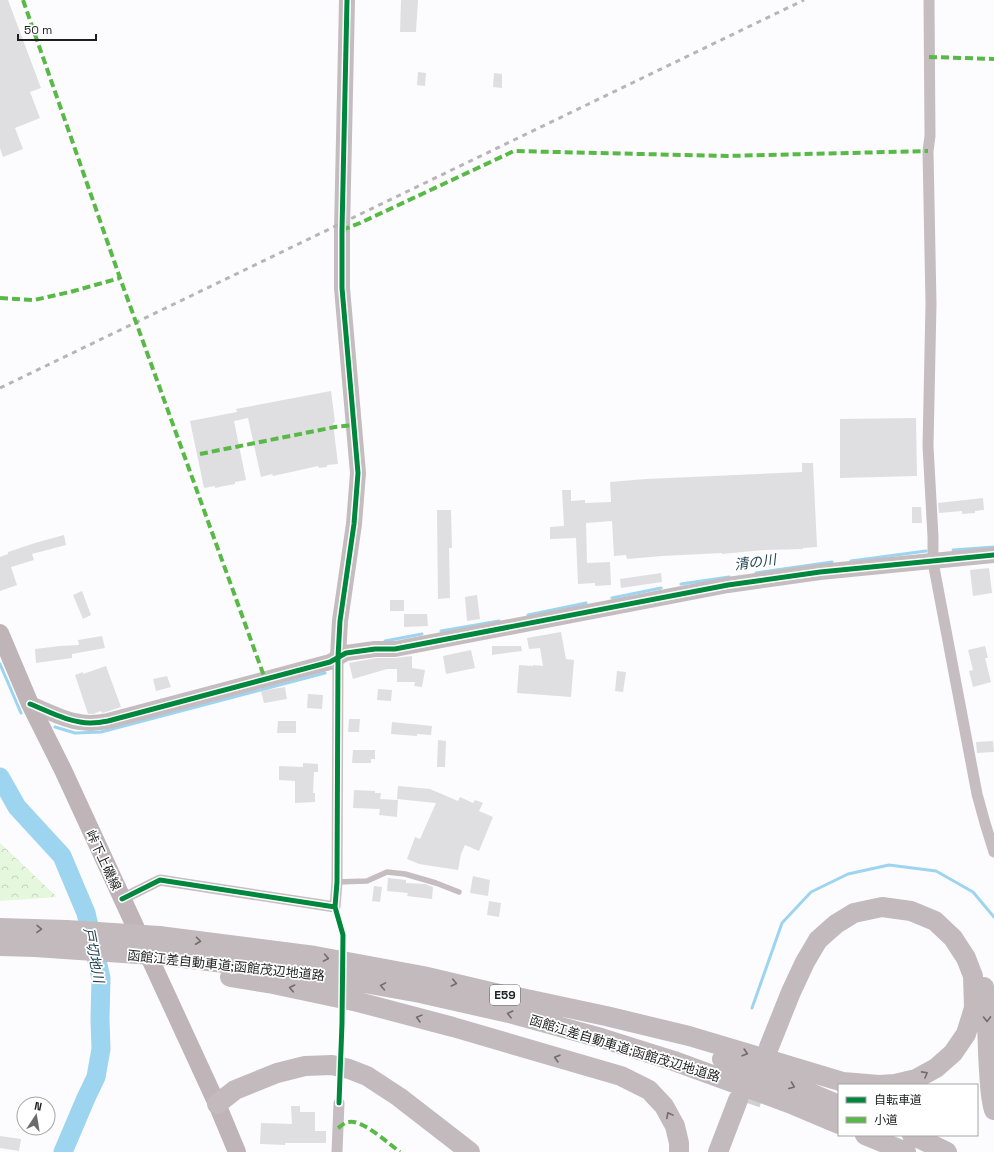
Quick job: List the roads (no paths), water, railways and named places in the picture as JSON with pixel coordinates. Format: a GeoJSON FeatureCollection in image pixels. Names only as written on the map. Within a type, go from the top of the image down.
{"type":"FeatureCollection","features":[{"type":"Feature","properties":{"kind":"highway"},"geometry":{"type":"LineString","coordinates":[[895,1084],[916,1079],[936,1068],[953,1053],[966,1034],[974,1008],[973,976],[966,958],[953,938],[935,921],[911,911],[882,907],[854,913],[836,924],[818,940],[805,962],[764,1045],[783,982],[798,951],[817,925],[834,911],[857,900],[881,895],[913,900],[937,909],[958,926],[973,949],[983,974],[986,1002],[989,1079],[991,1102],[994,1110]]}},
{"type":"Feature","properties":{"kind":"highway","name":"函館江差自動車道;函館茂辺地道路"},"geometry":{"type":"LineString","coordinates":[[0,928],[67,930],[159,936],[315,956],[423,976],[517,997],[605,1021],[680,1044],[747,1068],[838,1105]]}},
{"type":"Feature","properties":{"kind":"highway"},"geometry":{"type":"LineString","coordinates":[[0,946],[36,947],[169,962],[358,1002],[453,1027],[621,1076],[649,1090],[664,1106],[675,1126],[680,1152]]}},
{"type":"Feature","properties":{"kind":"highway","name":"函館江差自動車道;函館茂辺地道路"},"geometry":{"type":"LineString","coordinates":[[169,962],[314,974],[420,993],[513,1014],[601,1038],[674,1061],[782,1100],[838,1124]]}},
{"type":"Feature","properties":{"kind":"highway"},"geometry":{"type":"LineString","coordinates":[[517,997],[689,1036],[843,1082],[867,1084]]}},
{"type":"Feature","properties":{"kind":"highway"},"geometry":{"type":"LineString","coordinates":[[217,1104],[235,1090],[277,1073],[305,1066],[332,1065],[349,1069],[367,1076],[398,1097],[470,1152]]}},
{"type":"Feature","properties":{"kind":"highway"},"geometry":{"type":"LineString","coordinates":[[217,1104],[240,1101],[292,1080],[317,1076],[334,1077],[353,1082],[369,1090],[396,1108],[454,1152]]}},
{"type":"Feature","properties":{"kind":"highway"},"geometry":{"type":"LineString","coordinates":[[718,1152],[744,1102],[731,1152]]}},
{"type":"Feature","properties":{"kind":"highway"},"geometry":{"type":"LineString","coordinates":[[868,1136],[906,1152]]}},
{"type":"Feature","properties":{"kind":"highway"},"geometry":{"type":"LineString","coordinates":[[914,1136],[946,1152]]}},
{"type":"Feature","properties":{"kind":"main road","name":"峠下上磯線"},"geometry":{"type":"LineString","coordinates":[[0,633],[30,704],[63,770],[217,1104],[237,1152]]}},
{"type":"Feature","properties":{"kind":"street"},"geometry":{"type":"LineString","coordinates":[[122,899],[160,880],[336,907],[338,657],[340,621],[354,524],[358,473],[342,288],[347,0]]}},
{"type":"Feature","properties":{"kind":"street"},"geometry":{"type":"LineString","coordinates":[[929,0],[930,129],[928,151],[931,304],[928,446],[933,562],[978,794],[994,852]]}},
{"type":"Feature","properties":{"kind":"street"},"geometry":{"type":"LineString","coordinates":[[30,704],[64,718],[79,722],[93,723],[108,721],[322,664],[346,653],[395,648],[728,585],[820,572],[994,555]]}},
{"type":"Feature","properties":{"kind":"street"},"geometry":{"type":"LineString","coordinates":[[337,1152],[339,1103]]}},
{"type":"Feature","properties":{"kind":"lane"},"geometry":{"type":"LineString","coordinates":[[337,882],[367,882],[387,872],[405,874],[436,883],[459,892]]}},
{"type":"Feature","properties":{"kind":"waterway","name":"清の川"},"geometry":{"type":"LineString","coordinates":[[953,550],[994,547]]}},
{"type":"Feature","properties":{"kind":"waterway","name":"清の川"},"geometry":{"type":"LineString","coordinates":[[851,561],[926,551]]}},
{"type":"Feature","properties":{"kind":"waterway","name":"清の川"},"geometry":{"type":"LineString","coordinates":[[756,573],[832,562]]}},
{"type":"Feature","properties":{"kind":"waterway","name":"清の川"},"geometry":{"type":"LineString","coordinates":[[681,584],[729,577]]}},
{"type":"Feature","properties":{"kind":"waterway","name":"清の川"},"geometry":{"type":"LineString","coordinates":[[612,598],[661,588]]}},
{"type":"Feature","properties":{"kind":"waterway","name":"清の川"},"geometry":{"type":"LineString","coordinates":[[528,615],[586,603]]}},
{"type":"Feature","properties":{"kind":"waterway","name":"清の川"},"geometry":{"type":"LineString","coordinates":[[441,631],[499,621]]}},
{"type":"Feature","properties":{"kind":"waterway","name":"清の川"},"geometry":{"type":"LineString","coordinates":[[385,641],[422,634]]}},
{"type":"Feature","properties":{"kind":"waterway","name":"清の川"},"geometry":{"type":"LineString","coordinates":[[0,664],[21,713]]}},
{"type":"Feature","properties":{"kind":"waterway","name":"清の川"},"geometry":{"type":"LineString","coordinates":[[55,727],[75,733],[101,732],[325,673]]}},
{"type":"Feature","properties":{"kind":"waterway","name":"戸切地川"},"geometry":{"type":"LineString","coordinates":[[0,777],[17,807],[62,856],[86,913],[101,978],[101,1049],[96,1077],[63,1152]]}},
{"type":"Feature","properties":{"kind":"waterway"},"geometry":{"type":"LineString","coordinates":[[752,1008],[782,923],[811,892],[848,874],[889,865],[936,871],[973,892],[994,917]]}},
{"type":"Feature","properties":{"kind":"tunnel"},"geometry":{"type":"LineString","coordinates":[[748,1071],[758,1043]]}},
{"type":"Feature","properties":{"kind":"tunnel"},"geometry":{"type":"LineString","coordinates":[[750,1104],[760,1075]]}},
{"type":"Feature","properties":{"kind":"railway"},"geometry":{"type":"LineString","coordinates":[[0,388],[804,0]]}}]}
